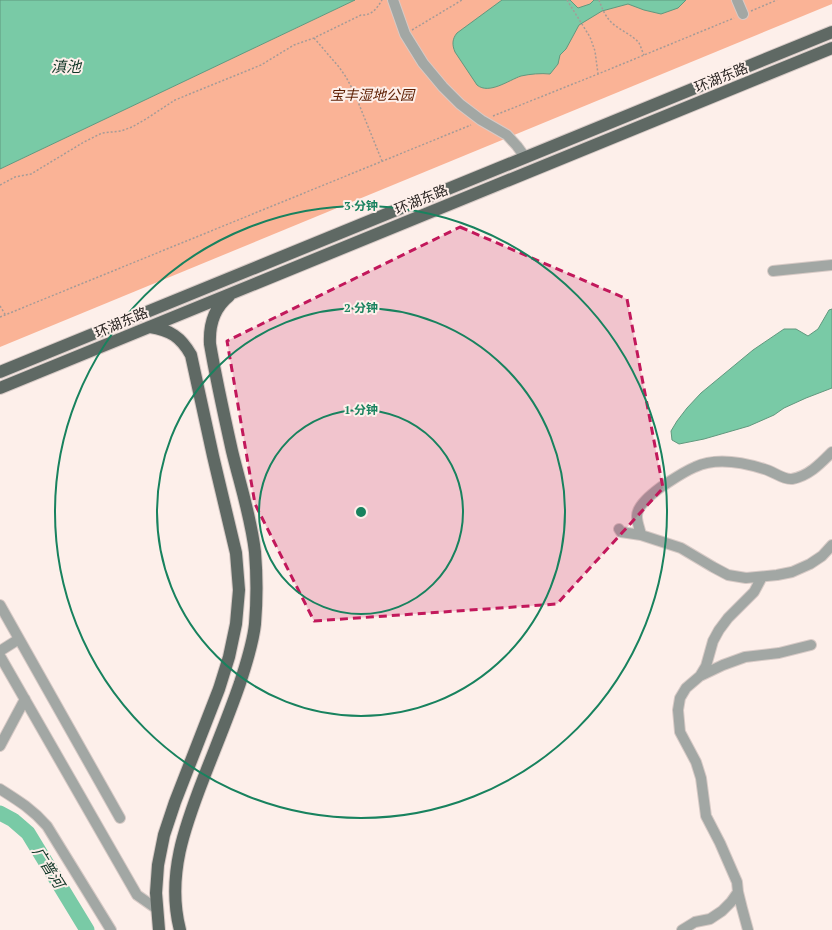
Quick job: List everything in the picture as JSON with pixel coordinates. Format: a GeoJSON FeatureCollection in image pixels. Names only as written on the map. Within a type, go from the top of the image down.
{"type":"FeatureCollection","features":[{"type":"Feature","properties":{"kind":"main road","name":"环湖东路"},"geometry":{"type":"LineString","coordinates":[[0,372],[832,32]]}},
{"type":"Feature","properties":{"kind":"main road","name":"环湖东路"},"geometry":{"type":"LineString","coordinates":[[0,388],[832,48]]}},
{"type":"Feature","properties":{"kind":"main road"},"geometry":{"type":"LineString","coordinates":[[180,930],[176,918],[174,893],[176,868],[182,839],[192,808],[245,669],[254,626],[257,590],[255,551],[249,517],[232,451],[210,344],[210,327],[212,319],[220,305],[231,294]]}},
{"type":"Feature","properties":{"kind":"main road"},"geometry":{"type":"LineString","coordinates":[[150,327],[158,328],[173,334],[186,344],[191,355],[236,553],[239,590],[236,624],[229,657],[219,689],[175,802],[164,835],[158,866],[156,893],[159,930]]}},
{"type":"Feature","properties":{"kind":"street"},"geometry":{"type":"LineString","coordinates":[[393,0],[405,34],[423,63],[460,104],[481,120],[507,135],[525,157]]}},
{"type":"Feature","properties":{"kind":"street"},"geometry":{"type":"LineString","coordinates":[[737,0],[743,14]]}},
{"type":"Feature","properties":{"kind":"street"},"geometry":{"type":"LineString","coordinates":[[773,271],[832,265]]}},
{"type":"Feature","properties":{"kind":"street"},"geometry":{"type":"LineString","coordinates":[[641,535],[637,518],[637,513],[640,507],[652,493],[695,467],[714,462],[731,462],[752,465],[791,479],[807,474],[832,452]]}},
{"type":"Feature","properties":{"kind":"street"},"geometry":{"type":"LineString","coordinates":[[618,530],[621,532],[641,535],[681,548],[728,575],[746,578],[792,572],[810,564],[822,556],[832,545]]}},
{"type":"Feature","properties":{"kind":"street"},"geometry":{"type":"LineString","coordinates":[[700,676],[706,666],[713,641],[719,630],[728,618],[754,592],[762,577]]}},
{"type":"Feature","properties":{"kind":"street"},"geometry":{"type":"LineString","coordinates":[[0,605],[120,818]]}},
{"type":"Feature","properties":{"kind":"street"},"geometry":{"type":"LineString","coordinates":[[0,651],[19,639]]}},
{"type":"Feature","properties":{"kind":"street"},"geometry":{"type":"LineString","coordinates":[[748,930],[738,892],[737,882],[706,816],[701,778],[696,762],[680,732],[678,710],[680,698],[686,688],[700,676],[723,665],[745,657],[779,653],[811,645]]}},
{"type":"Feature","properties":{"kind":"street"},"geometry":{"type":"LineString","coordinates":[[0,656],[137,895],[157,909]]}},
{"type":"Feature","properties":{"kind":"street"},"geometry":{"type":"LineString","coordinates":[[0,746],[25,699]]}},
{"type":"Feature","properties":{"kind":"street"},"geometry":{"type":"LineString","coordinates":[[0,789],[21,801],[47,826],[111,930]]}},
{"type":"Feature","properties":{"kind":"street"},"geometry":{"type":"LineString","coordinates":[[682,930],[695,922],[710,919],[727,906],[738,892]]}},
{"type":"Feature","properties":{"kind":"path"},"geometry":{"type":"LineString","coordinates":[[0,185],[15,177],[31,174],[84,142],[102,133],[121,131],[132,127],[175,100],[261,65],[294,45],[314,38],[361,15],[366,16],[374,12],[382,0]]}},
{"type":"Feature","properties":{"kind":"path"},"geometry":{"type":"LineString","coordinates":[[405,34],[462,0]]}},
{"type":"Feature","properties":{"kind":"path"},"geometry":{"type":"LineString","coordinates":[[567,0],[590,37],[595,51],[598,74]]}},
{"type":"Feature","properties":{"kind":"path"},"geometry":{"type":"LineString","coordinates":[[599,0],[610,21],[620,30],[635,38],[640,44],[644,55]]}},
{"type":"Feature","properties":{"kind":"path"},"geometry":{"type":"LineString","coordinates":[[0,317],[777,0]]}},
{"type":"Feature","properties":{"kind":"path"},"geometry":{"type":"LineString","coordinates":[[314,38],[346,77],[354,92],[382,161]]}},
{"type":"Feature","properties":{"kind":"path"},"geometry":{"type":"LineString","coordinates":[[0,306],[5,314]]}},
{"type":"Feature","properties":{"kind":"highlighted area"},"geometry":{"type":"Polygon","coordinates":[[[460,227],[627,299],[663,488],[557,604],[314,621],[255,504],[227,341],[460,227]]]}},
{"type":"Feature","properties":{"kind":"green space","name":"宝丰湿地公园"},"geometry":{"type":"Polygon","coordinates":[[[355,0],[832,0],[832,4],[0,347],[0,169],[355,0]]]}},
{"type":"Feature","properties":{"kind":"water","name":"滇池"},"geometry":{"type":"Polygon","coordinates":[[[0,0],[355,0],[0,169],[0,0]]]}},
{"type":"Feature","properties":{"kind":"water"},"geometry":{"type":"Polygon","coordinates":[[[502,0],[570,0],[578,8],[590,4],[594,0],[686,0],[678,8],[661,14],[628,4],[602,11],[579,25],[566,49],[560,55],[558,64],[550,74],[524,75],[493,88],[482,88],[477,85],[455,52],[453,40],[457,33],[502,0]]]}},
{"type":"Feature","properties":{"kind":"water"},"geometry":{"type":"Polygon","coordinates":[[[832,309],[832,388],[784,408],[774,415],[749,426],[704,439],[679,444],[672,440],[671,431],[687,408],[701,393],[753,350],[784,329],[796,329],[808,336],[818,329],[829,310],[832,309]]]}},
{"type":"Feature","properties":{"kind":"waterway","name":"广普河"},"geometry":{"type":"LineString","coordinates":[[0,813],[13,820],[28,833],[87,930]]}}]}
